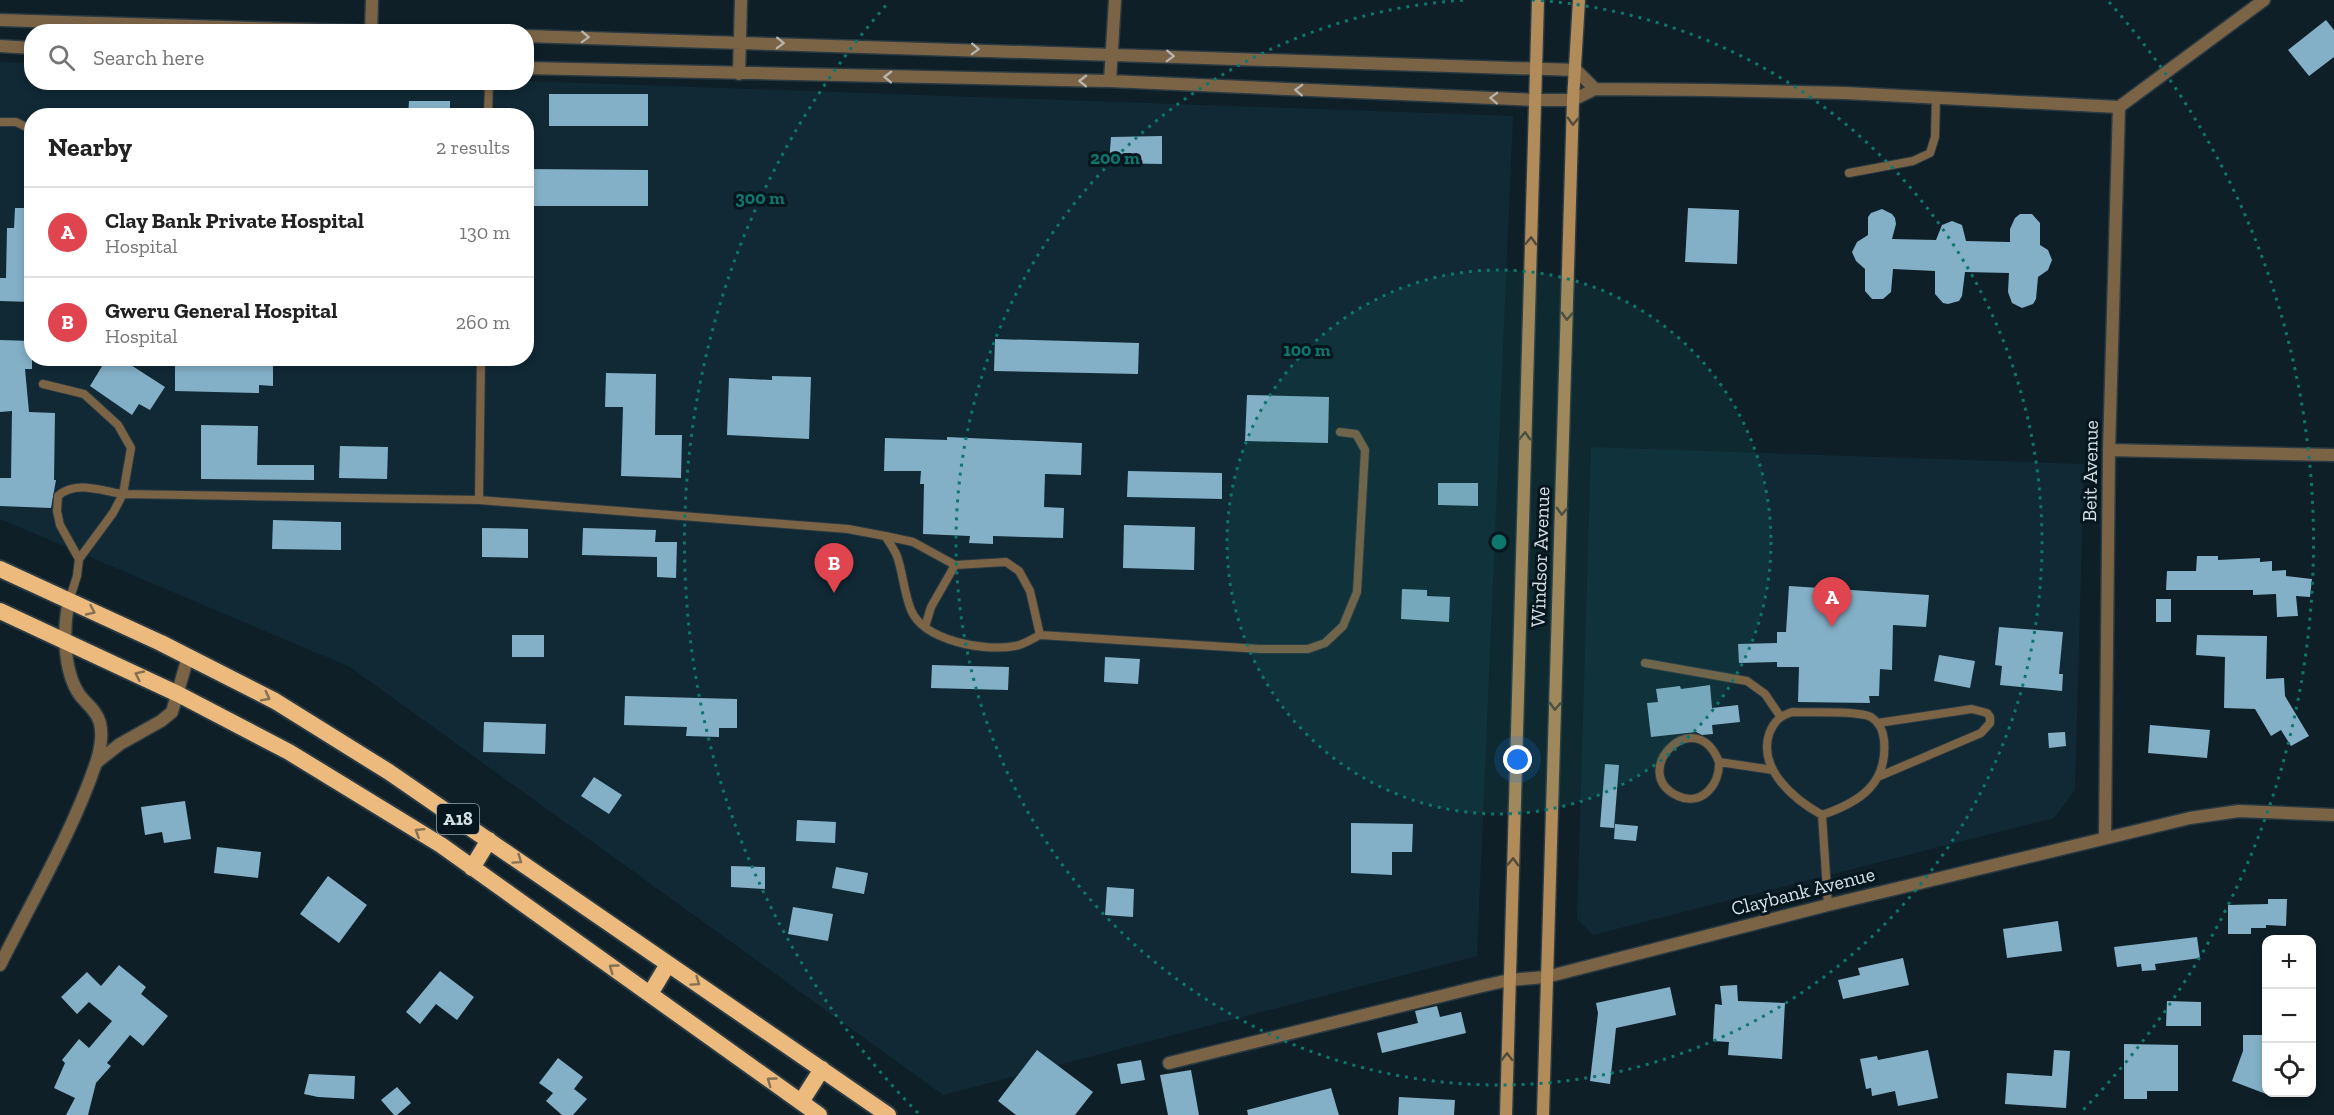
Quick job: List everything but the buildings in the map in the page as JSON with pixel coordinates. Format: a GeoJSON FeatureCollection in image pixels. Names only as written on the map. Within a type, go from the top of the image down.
{"type":"FeatureCollection","features":[{"type":"Feature","properties":{"kind":"highway","name":"A18"},"geometry":{"type":"LineString","coordinates":[[0,569],[188,657],[275,701],[389,772],[888,1115]]}},
{"type":"Feature","properties":{"kind":"highway","name":"A18"},"geometry":{"type":"LineString","coordinates":[[0,611],[178,694],[289,752],[441,845],[819,1115]]}},
{"type":"Feature","properties":{"kind":"highway"},"geometry":{"type":"LineString","coordinates":[[472,868],[489,840]]}},
{"type":"Feature","properties":{"kind":"highway"},"geometry":{"type":"LineString","coordinates":[[650,994],[668,964]]}},
{"type":"Feature","properties":{"kind":"highway"},"geometry":{"type":"LineString","coordinates":[[801,1102],[822,1069]]}},
{"type":"Feature","properties":{"kind":"main road","name":"Windsor Avenue"},"geometry":{"type":"LineString","coordinates":[[1506,1115],[1538,0]]}},
{"type":"Feature","properties":{"kind":"main road","name":"Windsor Avenue"},"geometry":{"type":"LineString","coordinates":[[1543,1115],[1579,0]]}},
{"type":"Feature","properties":{"kind":"street"},"geometry":{"type":"LineString","coordinates":[[371,24],[372,0]]}},
{"type":"Feature","properties":{"kind":"street"},"geometry":{"type":"LineString","coordinates":[[739,74],[741,0]]}},
{"type":"Feature","properties":{"kind":"street"},"geometry":{"type":"LineString","coordinates":[[1110,81],[1115,0]]}},
{"type":"Feature","properties":{"kind":"street"},"geometry":{"type":"LineString","coordinates":[[534,68],[1110,81],[1535,100],[1574,100],[1595,89],[1845,93],[2119,106],[2264,0]]}},
{"type":"Feature","properties":{"kind":"street"},"geometry":{"type":"LineString","coordinates":[[0,20],[135,24]]}},
{"type":"Feature","properties":{"kind":"street"},"geometry":{"type":"LineString","coordinates":[[534,36],[1536,68],[1576,70],[1595,89]]}},
{"type":"Feature","properties":{"kind":"street"},"geometry":{"type":"LineString","coordinates":[[0,46],[24,48]]}},
{"type":"Feature","properties":{"kind":"street","name":"Beit Avenue"},"geometry":{"type":"LineString","coordinates":[[2105,837],[2109,450],[2119,106]]}},
{"type":"Feature","properties":{"kind":"street"},"geometry":{"type":"LineString","coordinates":[[2109,450],[2334,455]]}},
{"type":"Feature","properties":{"kind":"street"},"geometry":{"type":"LineString","coordinates":[[0,965],[71,822],[97,762],[101,742],[100,723],[93,707],[79,694],[72,678],[65,642],[69,600]]}},
{"type":"Feature","properties":{"kind":"street"},"geometry":{"type":"LineString","coordinates":[[97,762],[120,744],[161,722],[172,712],[188,657]]}},
{"type":"Feature","properties":{"kind":"street","name":"Claybank Avenue"},"geometry":{"type":"LineString","coordinates":[[1169,1063],[1509,981],[1546,977],[1827,904],[2211,814],[2239,812],[2334,815]]}},
{"type":"Feature","properties":{"kind":"lane"},"geometry":{"type":"LineString","coordinates":[[488,108],[489,90]]}},
{"type":"Feature","properties":{"kind":"lane"},"geometry":{"type":"LineString","coordinates":[[1849,173],[1913,161],[1930,153],[1935,137],[1936,98]]}},
{"type":"Feature","properties":{"kind":"lane"},"geometry":{"type":"LineString","coordinates":[[0,122],[16,122],[24,126]]}},
{"type":"Feature","properties":{"kind":"lane"},"geometry":{"type":"LineString","coordinates":[[479,500],[481,366]]}},
{"type":"Feature","properties":{"kind":"lane"},"geometry":{"type":"LineString","coordinates":[[43,384],[84,394],[118,425],[131,448],[123,494],[113,513],[79,559],[77,576],[69,600]]}},
{"type":"Feature","properties":{"kind":"lane"},"geometry":{"type":"LineString","coordinates":[[885,536],[896,554],[911,612],[925,627],[940,636],[970,646],[998,648],[1017,646],[1040,635],[1260,649],[1308,649],[1325,643],[1343,626],[1357,592],[1365,450],[1356,434],[1340,432]]}},
{"type":"Feature","properties":{"kind":"lane"},"geometry":{"type":"LineString","coordinates":[[79,559],[60,525],[57,511],[58,496],[66,489],[78,487],[123,494],[479,500],[849,529],[913,542],[955,565],[1006,561],[1019,571],[1030,591],[1040,635]]}},
{"type":"Feature","properties":{"kind":"lane"},"geometry":{"type":"LineString","coordinates":[[925,627],[931,607],[955,565]]}},
{"type":"Feature","properties":{"kind":"lane"},"geometry":{"type":"LineString","coordinates":[[1645,663],[1747,681],[1765,694],[1780,716]]}},
{"type":"Feature","properties":{"kind":"lane"},"geometry":{"type":"LineString","coordinates":[[1878,723],[1972,709],[1987,712],[1990,717],[1990,723],[1981,733],[1880,776]]}},
{"type":"Feature","properties":{"kind":"lane"},"geometry":{"type":"LineString","coordinates":[[1792,712],[1868,716],[1878,723],[1883,733],[1885,751],[1880,776],[1866,794],[1841,809],[1822,815],[1802,804],[1788,791],[1773,770],[1768,756],[1768,737],[1773,724],[1780,716],[1792,712]]}},
{"type":"Feature","properties":{"kind":"lane"},"geometry":{"type":"LineString","coordinates":[[1684,739],[1702,741],[1710,746],[1719,762],[1720,771],[1712,788],[1696,797],[1678,796],[1664,783],[1660,774],[1662,756],[1668,748],[1684,739]]}},
{"type":"Feature","properties":{"kind":"lane"},"geometry":{"type":"LineString","coordinates":[[1719,762],[1773,770]]}},
{"type":"Feature","properties":{"kind":"lane"},"geometry":{"type":"LineString","coordinates":[[1822,815],[1827,904]]}},
{"type":"Feature","properties":{"kind":"shaded area"},"geometry":{"type":"Polygon","coordinates":[[[0,62],[24,63],[24,90],[534,90],[534,81],[1513,116],[1477,956],[943,1095],[350,667],[0,519],[0,62]]]}},
{"type":"Feature","properties":{"kind":"shaded area"},"geometry":{"type":"Polygon","coordinates":[[[1591,447],[2084,464],[2075,790],[2054,818],[1593,935],[1577,919],[1591,447]]]}},
{"type":"Feature","properties":{"kind":"place","name":"Gweru General Hospital"},"geometry":{"type":"Point","coordinates":[834,593]}},
{"type":"Feature","properties":{"kind":"place","name":"Clay Bank Private Hospital"},"geometry":{"type":"Point","coordinates":[1832,627]}}]}
